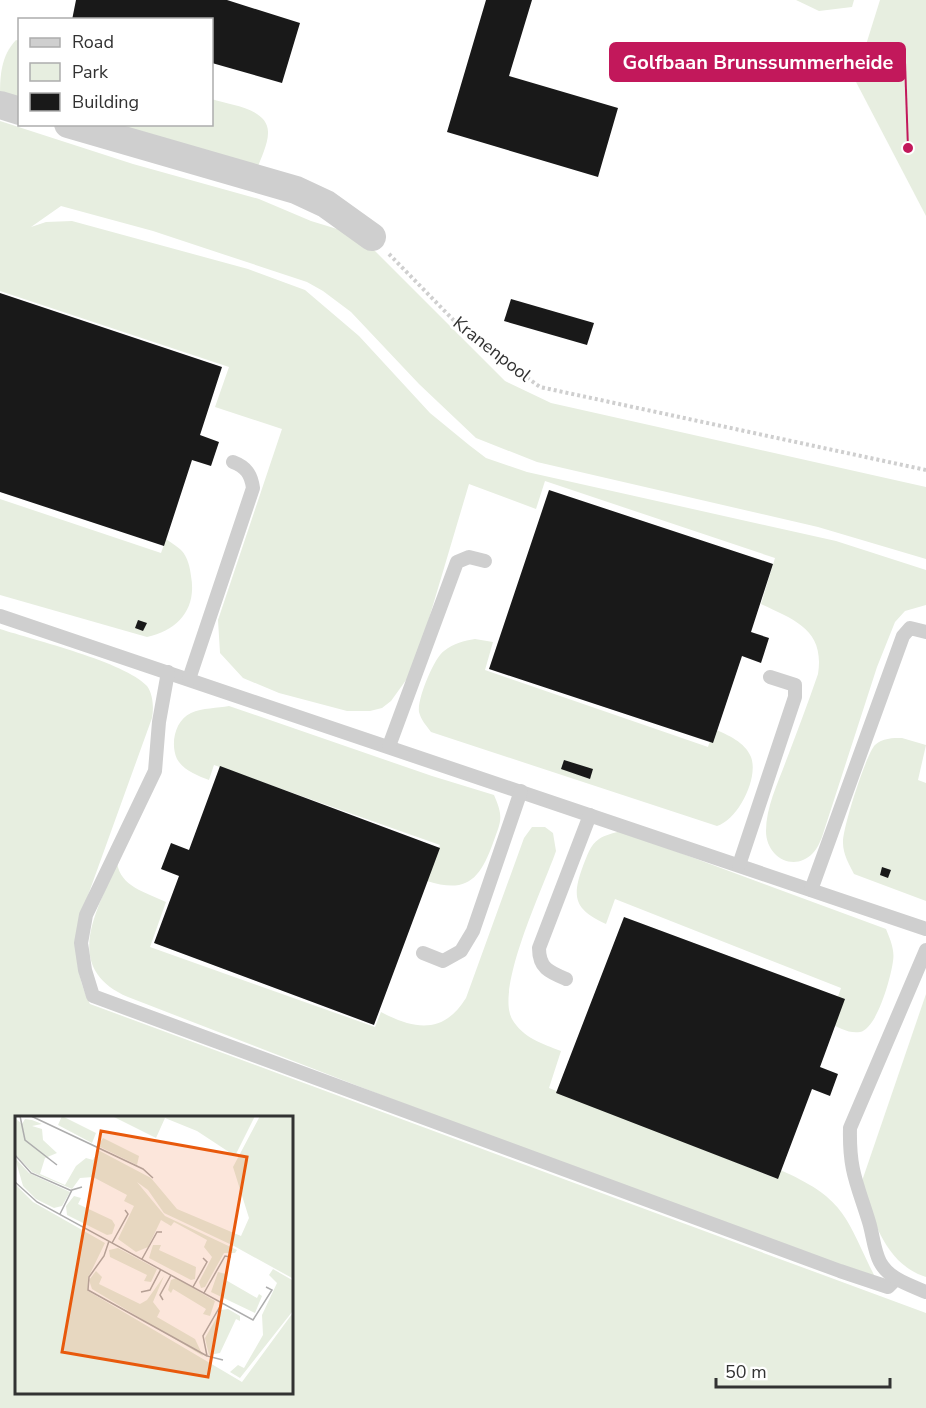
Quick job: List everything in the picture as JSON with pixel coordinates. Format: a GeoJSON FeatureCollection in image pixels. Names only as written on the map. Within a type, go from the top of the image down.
{"type":"FeatureCollection","features":[{"type":"Feature","properties":{"kind":"street"},"geometry":{"type":"LineString","coordinates":[[0,105],[18,110]]}},
{"type":"Feature","properties":{"kind":"street"},"geometry":{"type":"LineString","coordinates":[[75,126],[296,190],[326,204],[372,237]]}},
{"type":"Feature","properties":{"kind":"lane"},"geometry":{"type":"LineString","coordinates":[[189,679],[253,488],[251,477],[245,467],[233,462]]}},
{"type":"Feature","properties":{"kind":"lane"},"geometry":{"type":"LineString","coordinates":[[389,746],[457,562],[469,557],[485,561]]}},
{"type":"Feature","properties":{"kind":"lane"},"geometry":{"type":"LineString","coordinates":[[0,616],[926,929]]}},
{"type":"Feature","properties":{"kind":"lane"},"geometry":{"type":"LineString","coordinates":[[811,890],[903,636],[910,628],[926,632]]}},
{"type":"Feature","properties":{"kind":"lane"},"geometry":{"type":"LineString","coordinates":[[168,672],[159,722],[155,771],[86,915],[81,943],[84,969],[93,996],[840,1271],[888,1287],[896,1279]]}},
{"type":"Feature","properties":{"kind":"lane"},"geometry":{"type":"LineString","coordinates":[[739,866],[795,697],[795,685],[770,677]]}},
{"type":"Feature","properties":{"kind":"lane"},"geometry":{"type":"LineString","coordinates":[[423,953],[443,961],[461,951],[473,931],[521,791]]}},
{"type":"Feature","properties":{"kind":"lane"},"geometry":{"type":"LineString","coordinates":[[566,979],[543,968],[539,960],[539,948],[590,815]]}},
{"type":"Feature","properties":{"kind":"lane"},"geometry":{"type":"LineString","coordinates":[[926,950],[850,1128],[850,1158],[855,1185],[869,1221],[880,1263],[896,1279],[926,1292]]}},
{"type":"Feature","properties":{"kind":"path","name":"Kranenpool"},"geometry":{"type":"LineString","coordinates":[[372,237],[470,337],[540,387],[926,470]]}},
{"type":"Feature","properties":{"kind":"green space"},"geometry":{"type":"Polygon","coordinates":[[[796,0],[854,0],[852,7],[819,11],[796,0]]]}},
{"type":"Feature","properties":{"kind":"green space"},"geometry":{"type":"Polygon","coordinates":[[[880,0],[926,0],[926,216],[855,80],[880,0]]]}},
{"type":"Feature","properties":{"kind":"green space"},"geometry":{"type":"Polygon","coordinates":[[[18,41],[18,102],[0,96],[4,59],[11,46],[18,41]]]}},
{"type":"Feature","properties":{"kind":"green space"},"geometry":{"type":"Polygon","coordinates":[[[213,99],[237,106],[255,113],[267,125],[267,142],[257,169],[104,126],[213,126],[213,99]]]}},
{"type":"Feature","properties":{"kind":"green space"},"geometry":{"type":"Polygon","coordinates":[[[0,121],[133,164],[259,199],[311,221],[360,236],[505,381],[551,403],[926,487],[926,559],[818,527],[537,462],[476,438],[419,384],[351,312],[307,282],[153,231],[61,206],[31,227],[46,222],[72,221],[248,269],[305,290],[359,336],[430,413],[486,458],[527,472],[836,541],[926,570],[926,605],[905,611],[895,622],[877,667],[822,837],[813,853],[806,859],[790,862],[776,855],[767,840],[770,804],[818,674],[819,659],[817,647],[805,628],[761,604],[775,558],[545,481],[536,509],[469,484],[414,669],[391,701],[382,708],[370,711],[347,711],[279,693],[243,678],[220,653],[218,620],[282,429],[215,407],[229,367],[0,291],[0,121]]]}},
{"type":"Feature","properties":{"kind":"green space"},"geometry":{"type":"Polygon","coordinates":[[[0,499],[161,553],[166,539],[178,547],[187,559],[192,588],[188,608],[183,616],[168,629],[147,637],[0,595],[0,499]]]}},
{"type":"Feature","properties":{"kind":"green space"},"geometry":{"type":"Polygon","coordinates":[[[0,629],[100,660],[136,677],[147,686],[152,697],[152,718],[78,923],[76,944],[78,964],[82,984],[90,1004],[926,1313],[926,1408],[0,1408],[0,629]]]}},
{"type":"Feature","properties":{"kind":"green space"},"geometry":{"type":"Polygon","coordinates":[[[475,639],[493,642],[485,670],[708,747],[714,729],[736,740],[745,747],[753,766],[749,786],[739,807],[732,816],[717,826],[431,732],[422,720],[419,706],[431,670],[440,655],[448,648],[475,639]]]}},
{"type":"Feature","properties":{"kind":"green space"},"geometry":{"type":"Polygon","coordinates":[[[229,706],[494,795],[500,819],[483,866],[470,880],[462,884],[452,886],[427,881],[440,845],[214,765],[209,780],[187,769],[177,759],[174,746],[175,733],[181,721],[195,711],[229,706]]]}},
{"type":"Feature","properties":{"kind":"green space"},"geometry":{"type":"Polygon","coordinates":[[[902,738],[926,745],[918,780],[926,783],[926,901],[854,874],[843,847],[850,809],[871,751],[881,741],[902,738]]]}},
{"type":"Feature","properties":{"kind":"green space"},"geometry":{"type":"Polygon","coordinates":[[[532,827],[545,827],[553,833],[556,851],[515,961],[509,1004],[512,1019],[522,1031],[534,1040],[561,1051],[549,1088],[775,1178],[778,1169],[801,1180],[818,1190],[841,1212],[850,1225],[876,1279],[495,1139],[128,997],[107,985],[95,971],[90,955],[90,937],[94,919],[117,863],[123,878],[135,888],[166,902],[150,947],[375,1027],[381,1012],[417,1025],[438,1023],[457,1010],[466,998],[524,838],[532,827]]]}},
{"type":"Feature","properties":{"kind":"green space"},"geometry":{"type":"Polygon","coordinates":[[[621,831],[886,929],[893,949],[893,961],[886,990],[872,1022],[860,1032],[844,1030],[829,1023],[841,988],[615,899],[606,924],[588,914],[578,902],[577,895],[579,877],[586,858],[596,841],[621,831]]]}},
{"type":"Feature","properties":{"kind":"green space"},"geometry":{"type":"Polygon","coordinates":[[[926,994],[926,1277],[900,1262],[882,1238],[870,1210],[862,1181],[926,994]]]}},
{"type":"Feature","properties":{"kind":"building"},"geometry":{"type":"Polygon","coordinates":[[[76,0],[227,0],[300,23],[282,83],[213,63],[213,18],[72,18],[76,0]]]}},
{"type":"Feature","properties":{"kind":"building"},"geometry":{"type":"Polygon","coordinates":[[[486,0],[532,0],[509,76],[618,108],[598,177],[447,132],[486,0]]]}},
{"type":"Feature","properties":{"kind":"building"},"geometry":{"type":"Polygon","coordinates":[[[0,293],[222,367],[200,435],[219,442],[211,466],[192,460],[164,546],[0,492],[0,293]]]}},
{"type":"Feature","properties":{"kind":"building"},"geometry":{"type":"Polygon","coordinates":[[[511,299],[594,323],[587,345],[504,321],[511,299]]]}},
{"type":"Feature","properties":{"kind":"building"},"geometry":{"type":"Polygon","coordinates":[[[549,490],[773,564],[751,632],[769,638],[761,663],[742,656],[713,743],[489,669],[549,490]]]}},
{"type":"Feature","properties":{"kind":"building"},"geometry":{"type":"Polygon","coordinates":[[[138,620],[147,623],[143,631],[135,628],[138,620]]]}},
{"type":"Feature","properties":{"kind":"building"},"geometry":{"type":"Polygon","coordinates":[[[564,760],[593,769],[590,779],[561,769],[564,760]]]}},
{"type":"Feature","properties":{"kind":"building"},"geometry":{"type":"Polygon","coordinates":[[[220,766],[440,848],[374,1025],[154,943],[179,876],[161,869],[171,843],[189,850],[220,766]]]}},
{"type":"Feature","properties":{"kind":"building"},"geometry":{"type":"Polygon","coordinates":[[[882,867],[891,870],[888,878],[880,875],[882,867]]]}},
{"type":"Feature","properties":{"kind":"building"},"geometry":{"type":"Polygon","coordinates":[[[624,917],[845,999],[820,1067],[838,1074],[830,1096],[812,1089],[778,1179],[556,1093],[624,917]]]}},
{"type":"Feature","properties":{"kind":"place","name":"Golfbaan Brunssummerheide"},"geometry":{"type":"Point","coordinates":[908,148]}}]}
